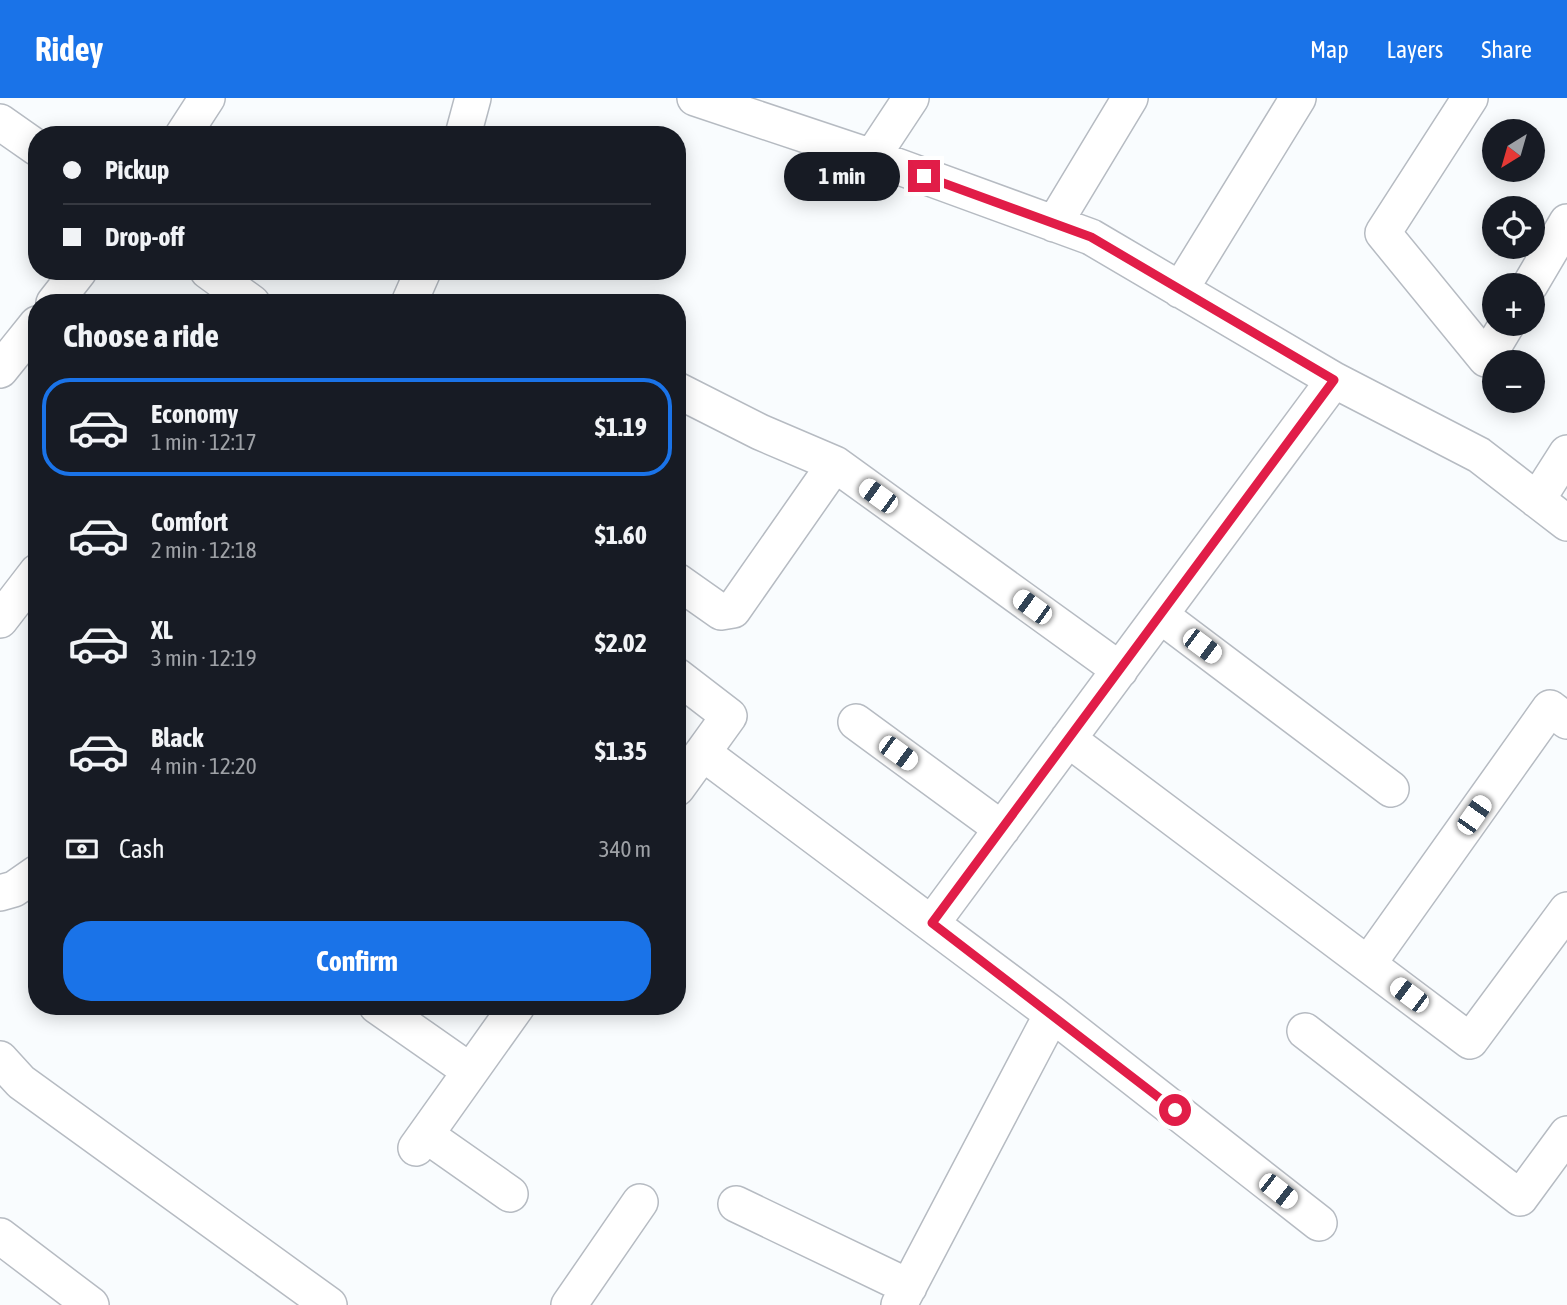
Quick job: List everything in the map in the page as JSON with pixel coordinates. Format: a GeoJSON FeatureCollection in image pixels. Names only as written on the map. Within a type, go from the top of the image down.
{"type":"FeatureCollection","features":[{"type":"Feature","properties":{"kind":"street"},"geometry":{"type":"LineString","coordinates":[[189,126],[207,98]]}},
{"type":"Feature","properties":{"kind":"street"},"geometry":{"type":"LineString","coordinates":[[465,126],[473,98]]}},
{"type":"Feature","properties":{"kind":"street"},"geometry":{"type":"LineString","coordinates":[[695,98],[872,157],[1091,237],[1334,380],[1479,455],[1567,523]]}},
{"type":"Feature","properties":{"kind":"street"},"geometry":{"type":"LineString","coordinates":[[872,157],[911,98]]}},
{"type":"Feature","properties":{"kind":"street"},"geometry":{"type":"LineString","coordinates":[[1054,224],[1130,98]]}},
{"type":"Feature","properties":{"kind":"street"},"geometry":{"type":"LineString","coordinates":[[1180,290],[1298,98]]}},
{"type":"Feature","properties":{"kind":"street"},"geometry":{"type":"LineString","coordinates":[[1470,98],[1383,233],[1486,359],[1500,336]]}},
{"type":"Feature","properties":{"kind":"street"},"geometry":{"type":"LineString","coordinates":[[0,122],[28,142]]}},
{"type":"Feature","properties":{"kind":"street"},"geometry":{"type":"LineString","coordinates":[[1537,273],[1567,222]]}},
{"type":"Feature","properties":{"kind":"street"},"geometry":{"type":"LineString","coordinates":[[61,294],[72,280]]}},
{"type":"Feature","properties":{"kind":"street"},"geometry":{"type":"LineString","coordinates":[[220,280],[238,294]]}},
{"type":"Feature","properties":{"kind":"street"},"geometry":{"type":"LineString","coordinates":[[0,370],[28,335]]}},
{"type":"Feature","properties":{"kind":"street"},"geometry":{"type":"LineString","coordinates":[[932,923],[1334,380]]}},
{"type":"Feature","properties":{"kind":"street"},"geometry":{"type":"LineString","coordinates":[[686,395],[760,432],[835,464],[1120,670]]}},
{"type":"Feature","properties":{"kind":"street"},"geometry":{"type":"LineString","coordinates":[[1537,500],[1567,453]]}},
{"type":"Feature","properties":{"kind":"street"},"geometry":{"type":"LineString","coordinates":[[686,587],[721,612],[733,610],[835,464]]}},
{"type":"Feature","properties":{"kind":"street"},"geometry":{"type":"LineString","coordinates":[[0,620],[28,584]]}},
{"type":"Feature","properties":{"kind":"street"},"geometry":{"type":"LineString","coordinates":[[1160,615],[1391,789]]}},
{"type":"Feature","properties":{"kind":"street"},"geometry":{"type":"LineString","coordinates":[[686,683],[729,716],[686,776]]}},
{"type":"Feature","properties":{"kind":"street"},"geometry":{"type":"LineString","coordinates":[[1368,964],[1550,708],[1567,721]]}},
{"type":"Feature","properties":{"kind":"street"},"geometry":{"type":"LineString","coordinates":[[856,722],[1002,829]]}},
{"type":"Feature","properties":{"kind":"street"},"geometry":{"type":"LineString","coordinates":[[1068,739],[1470,1041],[1567,910]]}},
{"type":"Feature","properties":{"kind":"street"},"geometry":{"type":"LineString","coordinates":[[704,752],[1052,1014],[1319,1223]]}},
{"type":"Feature","properties":{"kind":"street"},"geometry":{"type":"LineString","coordinates":[[0,893],[15,889],[28,880]]}},
{"type":"Feature","properties":{"kind":"street"},"geometry":{"type":"LineString","coordinates":[[736,1204],[904,1296],[1052,1014]]}},
{"type":"Feature","properties":{"kind":"street"},"geometry":{"type":"LineString","coordinates":[[390,1015],[470,1071]]}},
{"type":"Feature","properties":{"kind":"street"},"geometry":{"type":"LineString","coordinates":[[510,1015],[421,1142],[510,1194]]}},
{"type":"Feature","properties":{"kind":"street"},"geometry":{"type":"LineString","coordinates":[[1305,1031],[1520,1198],[1567,1134]]}},
{"type":"Feature","properties":{"kind":"street"},"geometry":{"type":"LineString","coordinates":[[0,1059],[21,1082],[329,1305]]}},
{"type":"Feature","properties":{"kind":"street"},"geometry":{"type":"LineString","coordinates":[[569,1305],[640,1202]]}},
{"type":"Feature","properties":{"kind":"street"},"geometry":{"type":"LineString","coordinates":[[0,1236],[91,1305]]}},
{"type":"Feature","properties":{"kind":"route"},"geometry":{"type":"LineString","coordinates":[[924,176],[1091,237],[1334,380],[932,923],[1175,1110]]}}]}
